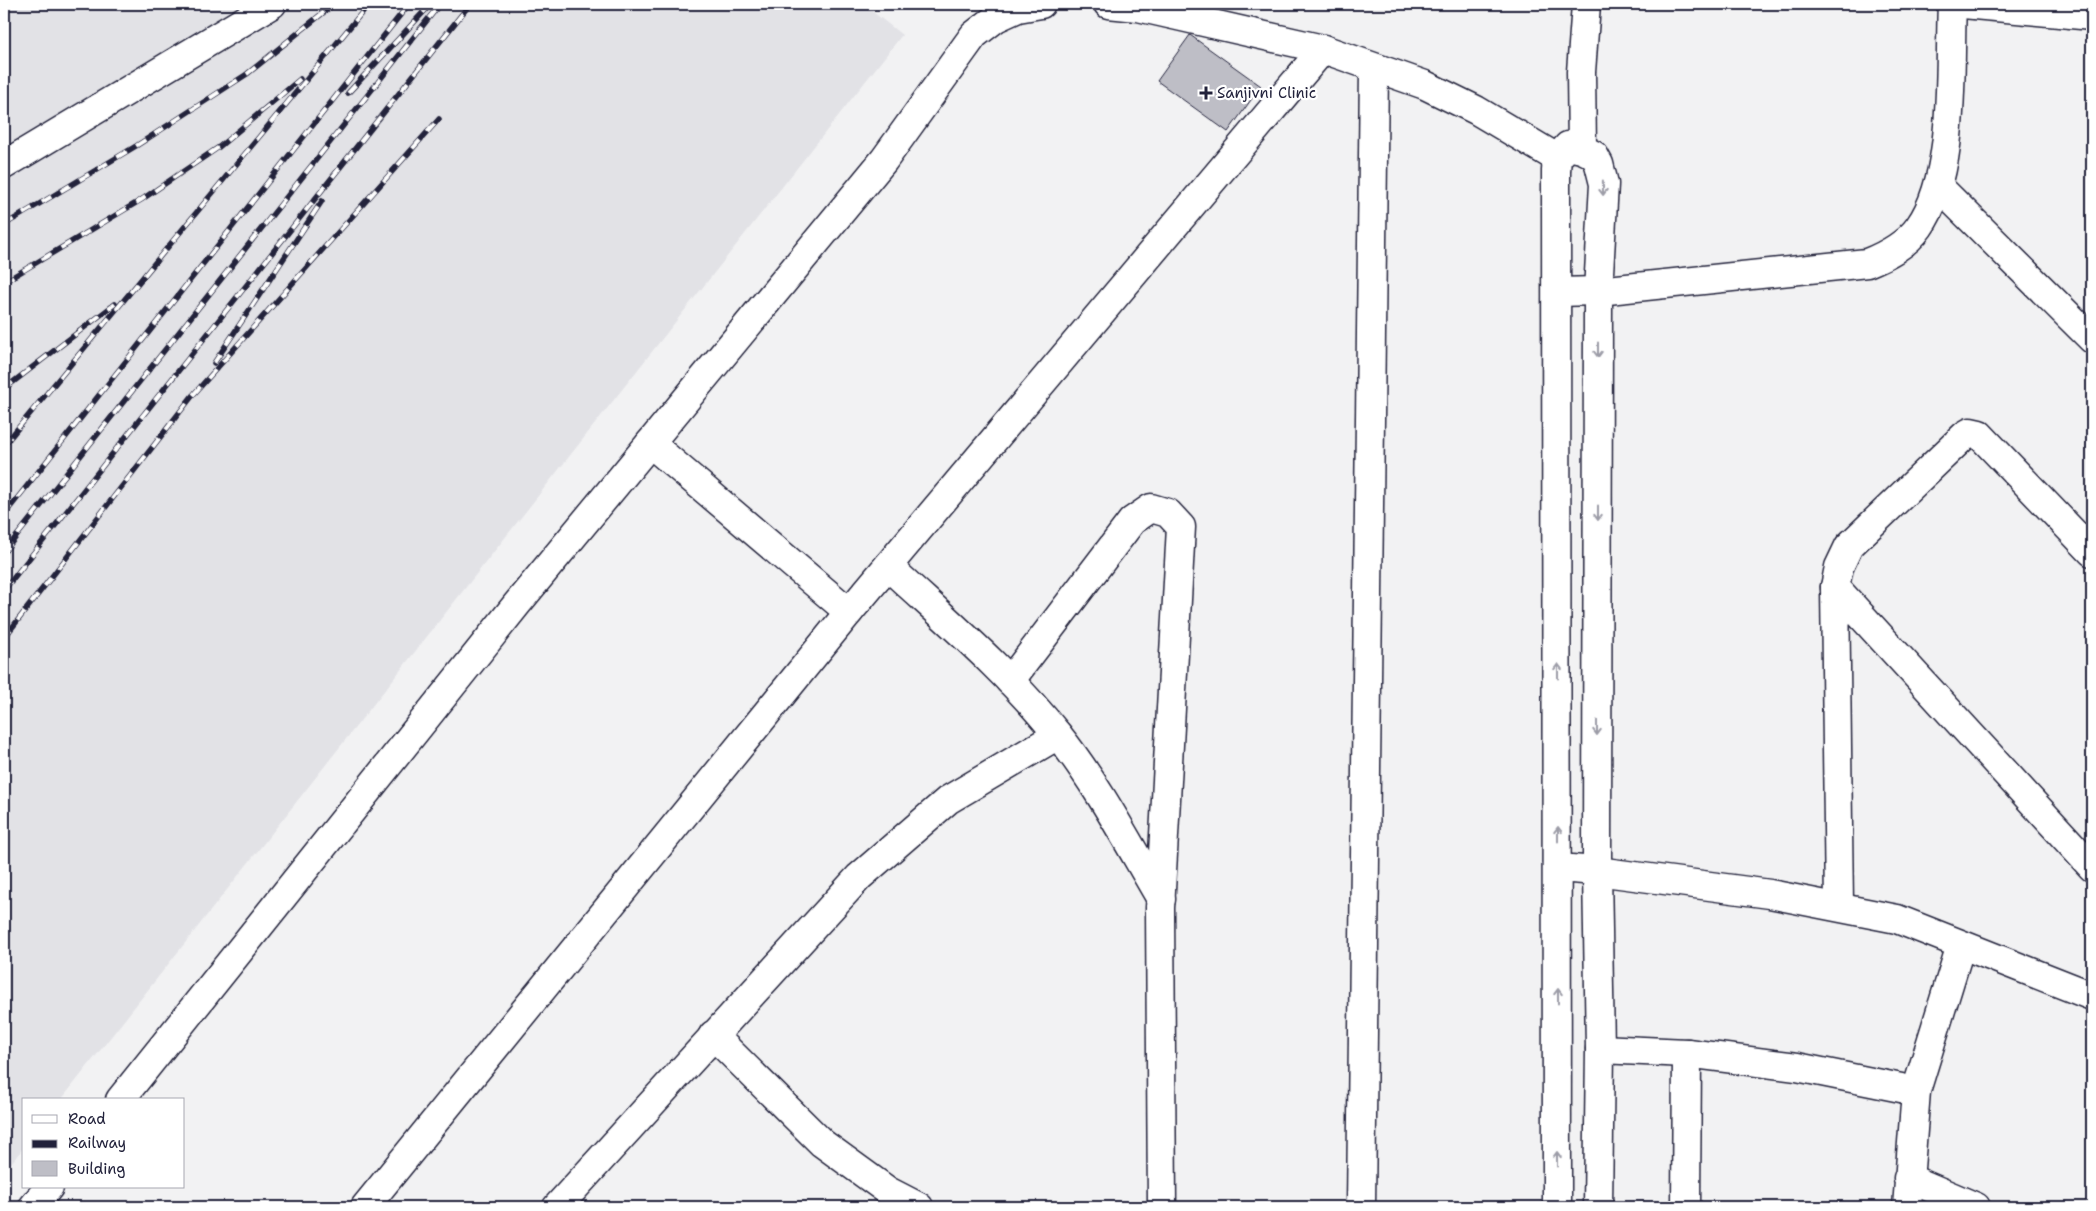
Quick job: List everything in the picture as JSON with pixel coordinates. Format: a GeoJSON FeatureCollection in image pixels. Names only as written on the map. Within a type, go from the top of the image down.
{"type":"FeatureCollection","features":[{"type":"Feature","properties":{"kind":"main road"},"geometry":{"type":"LineString","coordinates":[[4,165],[272,4]]}},
{"type":"Feature","properties":{"kind":"main road"},"geometry":{"type":"LineString","coordinates":[[122,1098],[516,604],[884,160],[974,35],[996,18],[1018,8],[1041,4]]}},
{"type":"Feature","properties":{"kind":"main road"},"geometry":{"type":"LineString","coordinates":[[1108,4],[1138,7],[1323,49],[1374,69],[1426,85],[1569,153],[1594,155],[1599,164],[1604,184],[1598,290],[1597,871],[1600,1049],[1598,1207]]}},
{"type":"Feature","properties":{"kind":"main road"},"geometry":{"type":"LineString","coordinates":[[1557,1207],[1557,292],[1569,153],[1581,72],[1586,4]]}},
{"type":"Feature","properties":{"kind":"main road"},"geometry":{"type":"LineString","coordinates":[[1557,292],[1598,290],[1867,263],[1893,252],[1919,228],[1939,187],[1946,152],[1952,4]]}},
{"type":"Feature","properties":{"kind":"main road"},"geometry":{"type":"LineString","coordinates":[[1963,4],[2092,16]]}},
{"type":"Feature","properties":{"kind":"main road"},"geometry":{"type":"LineString","coordinates":[[365,1207],[849,612],[1323,49]]}},
{"type":"Feature","properties":{"kind":"main road"},"geometry":{"type":"LineString","coordinates":[[1361,1207],[1374,69]]}},
{"type":"Feature","properties":{"kind":"main road"},"geometry":{"type":"LineString","coordinates":[[1939,187],[2092,339]]}},
{"type":"Feature","properties":{"kind":"main road"},"geometry":{"type":"LineString","coordinates":[[1840,906],[1836,587],[1839,567],[1849,546],[1970,432],[1979,434],[2092,552]]}},
{"type":"Feature","properties":{"kind":"main road"},"geometry":{"type":"LineString","coordinates":[[650,443],[849,612]]}},
{"type":"Feature","properties":{"kind":"main road"},"geometry":{"type":"LineString","coordinates":[[1010,680],[1132,521],[1151,508],[1168,513],[1181,527],[1161,899],[1162,1207]]}},
{"type":"Feature","properties":{"kind":"main road"},"geometry":{"type":"LineString","coordinates":[[888,566],[1010,680],[1058,735],[1083,768],[1161,899]]}},
{"type":"Feature","properties":{"kind":"main road"},"geometry":{"type":"LineString","coordinates":[[1836,587],[2092,867]]}},
{"type":"Feature","properties":{"kind":"main road"},"geometry":{"type":"LineString","coordinates":[[557,1207],[859,876],[948,800],[1058,735]]}},
{"type":"Feature","properties":{"kind":"main road"},"geometry":{"type":"LineString","coordinates":[[1558,868],[1597,871],[1770,894],[1840,906],[1897,919],[2092,996]]}},
{"type":"Feature","properties":{"kind":"main road"},"geometry":{"type":"LineString","coordinates":[[1907,1207],[1916,1091],[1962,945]]}},
{"type":"Feature","properties":{"kind":"main road"},"geometry":{"type":"LineString","coordinates":[[713,1035],[822,1143],[888,1191],[919,1207]]}},
{"type":"Feature","properties":{"kind":"main road"},"geometry":{"type":"LineString","coordinates":[[1600,1049],[1687,1054],[1797,1067],[1916,1091]]}},
{"type":"Feature","properties":{"kind":"main road"},"geometry":{"type":"LineString","coordinates":[[1686,1207],[1687,1054]]}},
{"type":"Feature","properties":{"kind":"main road"},"geometry":{"type":"LineString","coordinates":[[1908,1178],[1976,1207]]}},
{"type":"Feature","properties":{"kind":"main road"},"geometry":{"type":"LineString","coordinates":[[33,1207],[48,1188]]}},
{"type":"Feature","properties":{"kind":"shaded area"},"geometry":{"type":"Polygon","coordinates":[[[4,4],[863,4],[902,35],[63,1098],[22,1098],[22,1150],[4,1172],[4,4]]]}},
{"type":"Feature","properties":{"kind":"building"},"geometry":{"type":"Polygon","coordinates":[[[1190,35],[1261,86],[1228,132],[1157,81],[1190,35]]]}},
{"type":"Feature","properties":{"kind":"railway"},"geometry":{"type":"LineString","coordinates":[[4,225],[136,146],[247,74],[334,4]]}},
{"type":"Feature","properties":{"kind":"railway"},"geometry":{"type":"LineString","coordinates":[[4,445],[369,4]]}},
{"type":"Feature","properties":{"kind":"railway"},"geometry":{"type":"LineString","coordinates":[[4,515],[409,4]]}},
{"type":"Feature","properties":{"kind":"railway"},"geometry":{"type":"LineString","coordinates":[[348,93],[431,4]]}},
{"type":"Feature","properties":{"kind":"railway"},"geometry":{"type":"LineString","coordinates":[[4,552],[440,4]]}},
{"type":"Feature","properties":{"kind":"railway"},"geometry":{"type":"LineString","coordinates":[[4,590],[470,4]]}},
{"type":"Feature","properties":{"kind":"railway"},"geometry":{"type":"LineString","coordinates":[[4,282],[141,200],[219,147],[300,79]]}},
{"type":"Feature","properties":{"kind":"railway"},"geometry":{"type":"LineString","coordinates":[[4,638],[193,395],[439,119]]}},
{"type":"Feature","properties":{"kind":"railway"},"geometry":{"type":"LineString","coordinates":[[214,363],[322,201]]}},
{"type":"Feature","properties":{"kind":"railway"},"geometry":{"type":"LineString","coordinates":[[4,389],[115,304]]}},
{"type":"Feature","properties":{"kind":"place","name":"Sanjivni Clinic"},"geometry":{"type":"Point","coordinates":[1206,93]}}]}
